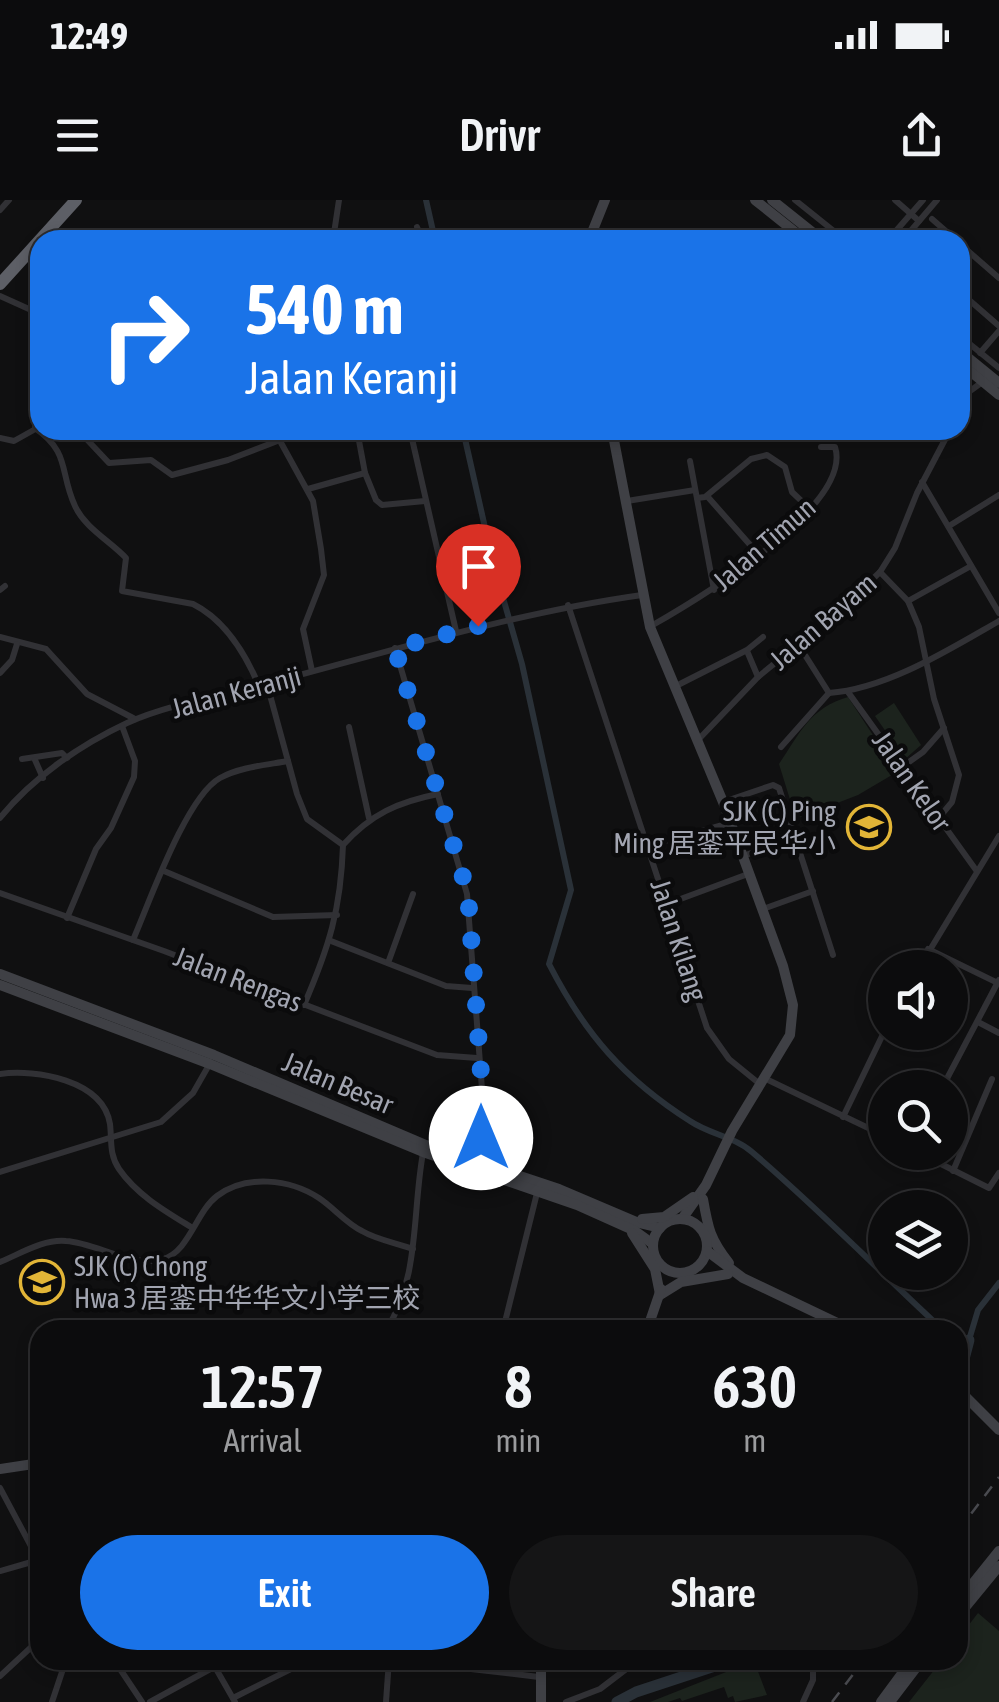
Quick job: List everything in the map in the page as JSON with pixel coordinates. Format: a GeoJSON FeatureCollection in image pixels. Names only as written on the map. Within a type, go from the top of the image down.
{"type":"FeatureCollection","features":[{"type":"Feature","properties":{"kind":"highway"},"geometry":{"type":"LineString","coordinates":[[49,230],[76,200]]}},
{"type":"Feature","properties":{"kind":"highway"},"geometry":{"type":"LineString","coordinates":[[58,230],[84,200]]}},
{"type":"Feature","properties":{"kind":"highway"},"geometry":{"type":"LineString","coordinates":[[0,284],[30,251]]}},
{"type":"Feature","properties":{"kind":"highway"},"geometry":{"type":"LineString","coordinates":[[0,296],[30,262]]}},
{"type":"Feature","properties":{"kind":"main road"},"geometry":{"type":"LineString","coordinates":[[593,230],[605,200]]}},
{"type":"Feature","properties":{"kind":"main road"},"geometry":{"type":"LineString","coordinates":[[755,200],[792,230]]}},
{"type":"Feature","properties":{"kind":"main road"},"geometry":{"type":"LineString","coordinates":[[772,200],[810,230]]}},
{"type":"Feature","properties":{"kind":"main road"},"geometry":{"type":"LineString","coordinates":[[970,359],[999,383]]}},
{"type":"Feature","properties":{"kind":"main road"},"geometry":{"type":"LineString","coordinates":[[970,371],[999,395]]}},
{"type":"Feature","properties":{"kind":"main road"},"geometry":{"type":"LineString","coordinates":[[614,440],[650,627],[744,856],[783,966],[794,1020],[764,1082],[721,1151],[701,1198],[696,1224]]}},
{"type":"Feature","properties":{"kind":"main road","name":"Jalan Besar"},"geometry":{"type":"LineString","coordinates":[[0,974],[214,1055],[426,1144],[558,1188],[624,1221],[653,1244]]}},
{"type":"Feature","properties":{"kind":"main road","name":"Jalan Besar"},"geometry":{"type":"LineString","coordinates":[[0,985],[210,1064],[424,1152],[624,1221],[660,1228]]}},
{"type":"Feature","properties":{"kind":"main road"},"geometry":{"type":"LineString","coordinates":[[624,1221],[657,1219],[701,1198]]}},
{"type":"Feature","properties":{"kind":"main road"},"geometry":{"type":"LineString","coordinates":[[676,1274],[655,1258],[653,1244],[660,1228],[682,1219],[701,1198]]}},
{"type":"Feature","properties":{"kind":"main road"},"geometry":{"type":"LineString","coordinates":[[701,1198],[710,1236],[729,1272]]}},
{"type":"Feature","properties":{"kind":"main road"},"geometry":{"type":"LineString","coordinates":[[682,1219],[696,1224],[705,1236],[707,1252],[696,1269]]}},
{"type":"Feature","properties":{"kind":"main road"},"geometry":{"type":"LineString","coordinates":[[624,1221],[648,1255],[660,1294]]}},
{"type":"Feature","properties":{"kind":"main road"},"geometry":{"type":"LineString","coordinates":[[707,1252],[729,1272]]}},
{"type":"Feature","properties":{"kind":"main road"},"geometry":{"type":"LineString","coordinates":[[651,1320],[664,1268]]}},
{"type":"Feature","properties":{"kind":"main road"},"geometry":{"type":"LineString","coordinates":[[660,1294],[676,1274],[696,1269],[729,1272],[831,1320]]}},
{"type":"Feature","properties":{"kind":"main road"},"geometry":{"type":"LineString","coordinates":[[660,1294],[681,1282],[729,1272]]}},
{"type":"Feature","properties":{"kind":"main road"},"geometry":{"type":"LineString","coordinates":[[968,1399],[999,1430]]}},
{"type":"Feature","properties":{"kind":"main road"},"geometry":{"type":"LineString","coordinates":[[0,1469],[30,1464]]}},
{"type":"Feature","properties":{"kind":"main road"},"geometry":{"type":"LineString","coordinates":[[968,1590],[999,1551]]}},
{"type":"Feature","properties":{"kind":"main road"},"geometry":{"type":"LineString","coordinates":[[968,1604],[995,1572]]}},
{"type":"Feature","properties":{"kind":"main road"},"geometry":{"type":"LineString","coordinates":[[540,1670],[541,1702]]}},
{"type":"Feature","properties":{"kind":"main road"},"geometry":{"type":"LineString","coordinates":[[881,1702],[905,1670]]}},
{"type":"Feature","properties":{"kind":"main road"},"geometry":{"type":"LineString","coordinates":[[890,1702],[914,1670]]}},
{"type":"Feature","properties":{"kind":"street"},"geometry":{"type":"LineString","coordinates":[[0,210],[9,200]]}},
{"type":"Feature","properties":{"kind":"street"},"geometry":{"type":"LineString","coordinates":[[334,230],[339,200]]}},
{"type":"Feature","properties":{"kind":"street"},"geometry":{"type":"LineString","coordinates":[[795,200],[832,230]]}},
{"type":"Feature","properties":{"kind":"street"},"geometry":{"type":"LineString","coordinates":[[894,200],[919,222]]}},
{"type":"Feature","properties":{"kind":"street"},"geometry":{"type":"LineString","coordinates":[[896,230],[923,200]]}},
{"type":"Feature","properties":{"kind":"street"},"geometry":{"type":"LineString","coordinates":[[912,230],[937,200]]}},
{"type":"Feature","properties":{"kind":"street"},"geometry":{"type":"LineString","coordinates":[[932,219],[944,230]]}},
{"type":"Feature","properties":{"kind":"street"},"geometry":{"type":"LineString","coordinates":[[970,253],[999,278]]}},
{"type":"Feature","properties":{"kind":"street"},"geometry":{"type":"LineString","coordinates":[[0,296],[30,310]]}},
{"type":"Feature","properties":{"kind":"street"},"geometry":{"type":"LineString","coordinates":[[970,301],[999,328],[980,352]]}},
{"type":"Feature","properties":{"kind":"street"},"geometry":{"type":"LineString","coordinates":[[970,344],[999,368]]}},
{"type":"Feature","properties":{"kind":"street"},"geometry":{"type":"LineString","coordinates":[[970,393],[976,385],[986,384]]}},
{"type":"Feature","properties":{"kind":"street"},"geometry":{"type":"LineString","coordinates":[[0,438],[14,441],[30,432]]}},
{"type":"Feature","properties":{"kind":"street"},"geometry":{"type":"LineString","coordinates":[[52,440],[61,454],[80,514],[125,557],[122,591],[203,609],[234,642],[263,685],[307,819],[343,845]]}},
{"type":"Feature","properties":{"kind":"street"},"geometry":{"type":"LineString","coordinates":[[87,440],[106,461],[152,460],[172,475],[280,440],[308,489],[324,569],[303,628],[312,671]]}},
{"type":"Feature","properties":{"kind":"street"},"geometry":{"type":"LineString","coordinates":[[359,440],[365,473],[376,500],[382,505],[425,500]]}},
{"type":"Feature","properties":{"kind":"street"},"geometry":{"type":"LineString","coordinates":[[412,440],[456,631]]}},
{"type":"Feature","properties":{"kind":"street","name":"Jalan Bayam"},"geometry":{"type":"LineString","coordinates":[[698,741],[758,677],[880,572],[945,440]]}},
{"type":"Feature","properties":{"kind":"street","name":"Jalan Timun"},"geometry":{"type":"LineString","coordinates":[[650,627],[714,590],[810,510],[838,460],[835,447],[822,448]]}},
{"type":"Feature","properties":{"kind":"street"},"geometry":{"type":"LineString","coordinates":[[707,496],[754,457],[766,455],[785,467],[792,492],[810,510]]}},
{"type":"Feature","properties":{"kind":"street"},"geometry":{"type":"LineString","coordinates":[[690,461],[714,590]]}},
{"type":"Feature","properties":{"kind":"street"},"geometry":{"type":"LineString","coordinates":[[308,489],[365,473]]}},
{"type":"Feature","properties":{"kind":"street"},"geometry":{"type":"LineString","coordinates":[[922,482],[999,613]]}},
{"type":"Feature","properties":{"kind":"street"},"geometry":{"type":"LineString","coordinates":[[948,526],[999,495]]}},
{"type":"Feature","properties":{"kind":"street"},"geometry":{"type":"LineString","coordinates":[[625,501],[707,496],[759,554]]}},
{"type":"Feature","properties":{"kind":"street"},"geometry":{"type":"LineString","coordinates":[[908,601],[971,566]]}},
{"type":"Feature","properties":{"kind":"street"},"geometry":{"type":"LineString","coordinates":[[880,572],[908,601],[959,775],[952,802],[938,820]]}},
{"type":"Feature","properties":{"kind":"street"},"geometry":{"type":"LineString","coordinates":[[568,605],[642,595]]}},
{"type":"Feature","properties":{"kind":"street","name":"Jalan Keranji"},"geometry":{"type":"LineString","coordinates":[[0,818],[67,758],[136,719],[456,631],[568,605]]}},
{"type":"Feature","properties":{"kind":"street","name":"Jalan Kilang"},"geometry":{"type":"LineString","coordinates":[[568,605],[712,1038],[729,1059],[764,1082],[868,1128]]}},
{"type":"Feature","properties":{"kind":"street"},"geometry":{"type":"LineString","coordinates":[[781,747],[830,693],[848,692],[928,661],[999,620]]}},
{"type":"Feature","properties":{"kind":"street"},"geometry":{"type":"LineString","coordinates":[[0,637],[16,644],[46,648],[86,694],[136,719]]}},
{"type":"Feature","properties":{"kind":"street"},"geometry":{"type":"LineString","coordinates":[[674,687],[747,650],[763,637]]}},
{"type":"Feature","properties":{"kind":"street"},"geometry":{"type":"LineString","coordinates":[[0,673],[12,660],[16,644]]}},
{"type":"Feature","properties":{"kind":"street"},"geometry":{"type":"LineString","coordinates":[[798,644],[830,693]]}},
{"type":"Feature","properties":{"kind":"street"},"geometry":{"type":"LineString","coordinates":[[395,648],[468,894],[484,1115],[478,1161]]}},
{"type":"Feature","properties":{"kind":"street"},"geometry":{"type":"LineString","coordinates":[[747,650],[758,677]]}},
{"type":"Feature","properties":{"kind":"street","name":"Jalan Kelor"},"geometry":{"type":"LineString","coordinates":[[848,692],[976,870]]}},
{"type":"Feature","properties":{"kind":"street"},"geometry":{"type":"LineString","coordinates":[[67,918],[96,849],[131,787],[136,761],[122,726]]}},
{"type":"Feature","properties":{"kind":"street"},"geometry":{"type":"LineString","coordinates":[[349,727],[369,818]]}},
{"type":"Feature","properties":{"kind":"street"},"geometry":{"type":"LineString","coordinates":[[902,767],[923,752],[944,728]]}},
{"type":"Feature","properties":{"kind":"street"},"geometry":{"type":"LineString","coordinates":[[22,760],[62,753],[67,758]]}},
{"type":"Feature","properties":{"kind":"street"},"geometry":{"type":"LineString","coordinates":[[35,760],[43,778]]}},
{"type":"Feature","properties":{"kind":"street"},"geometry":{"type":"LineString","coordinates":[[132,940],[192,807],[208,786],[232,772],[288,761]]}},
{"type":"Feature","properties":{"kind":"street"},"geometry":{"type":"LineString","coordinates":[[724,802],[776,785],[833,955]]}},
{"type":"Feature","properties":{"kind":"street"},"geometry":{"type":"LineString","coordinates":[[304,1005],[331,942],[343,845],[369,818],[406,800],[438,794]]}},
{"type":"Feature","properties":{"kind":"street"},"geometry":{"type":"LineString","coordinates":[[648,846],[731,823]]}},
{"type":"Feature","properties":{"kind":"street"},"geometry":{"type":"LineString","coordinates":[[952,1070],[999,982],[928,949],[999,836]]}},
{"type":"Feature","properties":{"kind":"street"},"geometry":{"type":"LineString","coordinates":[[744,856],[796,838]]}},
{"type":"Feature","properties":{"kind":"street"},"geometry":{"type":"LineString","coordinates":[[164,871],[274,916],[336,915]]}},
{"type":"Feature","properties":{"kind":"street"},"geometry":{"type":"LineString","coordinates":[[667,904],[750,874]]}},
{"type":"Feature","properties":{"kind":"street"},"geometry":{"type":"LineString","coordinates":[[762,909],[813,892]]}},
{"type":"Feature","properties":{"kind":"street","name":"Jalan Rengas"},"geometry":{"type":"LineString","coordinates":[[0,893],[437,1055],[478,1058]]}},
{"type":"Feature","properties":{"kind":"street"},"geometry":{"type":"LineString","coordinates":[[388,963],[413,894]]}},
{"type":"Feature","properties":{"kind":"street"},"geometry":{"type":"LineString","coordinates":[[331,942],[446,986],[472,988]]}},
{"type":"Feature","properties":{"kind":"street"},"geometry":{"type":"LineString","coordinates":[[978,1022],[999,1033]]}},
{"type":"Feature","properties":{"kind":"street"},"geometry":{"type":"LineString","coordinates":[[843,1117],[875,1050]]}},
{"type":"Feature","properties":{"kind":"street"},"geometry":{"type":"LineString","coordinates":[[0,1172],[160,1122],[193,1093],[210,1064]]}},
{"type":"Feature","properties":{"kind":"street"},"geometry":{"type":"LineString","coordinates":[[0,1074],[31,1072],[94,1095],[110,1122],[112,1156],[120,1171],[140,1193],[191,1227]]}},
{"type":"Feature","properties":{"kind":"street"},"geometry":{"type":"LineString","coordinates":[[992,1079],[953,1171],[989,1188],[999,1173]]}},
{"type":"Feature","properties":{"kind":"street"},"geometry":{"type":"LineString","coordinates":[[392,1320],[402,1303],[413,1248],[424,1152]]}},
{"type":"Feature","properties":{"kind":"street"},"geometry":{"type":"LineString","coordinates":[[0,1262],[65,1240],[139,1261],[164,1259],[180,1248],[191,1227],[218,1195],[243,1184],[272,1181],[316,1196],[363,1232],[413,1248]]}},
{"type":"Feature","properties":{"kind":"street"},"geometry":{"type":"LineString","coordinates":[[506,1320],[538,1193]]}},
{"type":"Feature","properties":{"kind":"street"},"geometry":{"type":"LineString","coordinates":[[0,1488],[30,1537]]}},
{"type":"Feature","properties":{"kind":"street"},"geometry":{"type":"LineString","coordinates":[[0,1570],[30,1562]]}},
{"type":"Feature","properties":{"kind":"street"},"geometry":{"type":"LineString","coordinates":[[0,1676],[30,1649]]}},
{"type":"Feature","properties":{"kind":"street"},"geometry":{"type":"LineString","coordinates":[[52,1702],[63,1670]]}},
{"type":"Feature","properties":{"kind":"street"},"geometry":{"type":"LineString","coordinates":[[121,1670],[142,1702]]}},
{"type":"Feature","properties":{"kind":"street"},"geometry":{"type":"LineString","coordinates":[[150,1702],[201,1670]]}},
{"type":"Feature","properties":{"kind":"street"},"geometry":{"type":"LineString","coordinates":[[216,1670],[234,1700],[291,1670]]}},
{"type":"Feature","properties":{"kind":"street"},"geometry":{"type":"LineString","coordinates":[[386,1702],[389,1670]]}},
{"type":"Feature","properties":{"kind":"street"},"geometry":{"type":"LineString","coordinates":[[503,1670],[539,1677]]}},
{"type":"Feature","properties":{"kind":"street"},"geometry":{"type":"LineString","coordinates":[[566,1702],[600,1689],[625,1670]]}},
{"type":"Feature","properties":{"kind":"street"},"geometry":{"type":"LineString","coordinates":[[803,1702],[813,1670]]}},
{"type":"Feature","properties":{"kind":"shaded area"},"geometry":{"type":"Polygon","coordinates":[[[848,697],[897,772],[858,795],[796,819],[779,764],[815,715],[848,697]]]}},
{"type":"Feature","properties":{"kind":"shaded area"},"geometry":{"type":"Polygon","coordinates":[[[894,703],[921,745],[905,759],[875,716],[894,703]]]}},
{"type":"Feature","properties":{"kind":"shaded area"},"geometry":{"type":"Polygon","coordinates":[[[978,1613],[999,1631],[999,1702],[909,1702],[934,1670],[968,1670],[968,1626],[978,1613]]]}},
{"type":"Feature","properties":{"kind":"shaded area"},"geometry":{"type":"Polygon","coordinates":[[[731,1670],[757,1670],[767,1695],[735,1702],[733,1696],[728,1698],[724,1687],[682,1701],[680,1698],[650,1702],[731,1670]]]}},
{"type":"Feature","properties":{"kind":"waterway"},"geometry":{"type":"LineString","coordinates":[[426,200],[433,230]]}},
{"type":"Feature","properties":{"kind":"waterway"},"geometry":{"type":"LineString","coordinates":[[465,440],[493,563],[522,664],[571,890],[549,964],[592,1033],[645,1089],[690,1121],[752,1152],[933,1320]]}},
{"type":"Feature","properties":{"kind":"waterway"},"geometry":{"type":"LineString","coordinates":[[969,1340],[978,1310],[999,1283]]}},
{"type":"Feature","properties":{"kind":"waterway"},"geometry":{"type":"LineString","coordinates":[[617,1702],[703,1670]]}},
{"type":"Feature","properties":{"kind":"railway"},"geometry":{"type":"LineString","coordinates":[[968,1518],[999,1477]]}},
{"type":"Feature","properties":{"kind":"railway"},"geometry":{"type":"LineString","coordinates":[[832,1702],[856,1670]]}},
{"type":"Feature","properties":{"kind":"place","name":"SJK (C) Ping Ming 居銮平民华小"},"geometry":{"type":"Point","coordinates":[869,827]}},
{"type":"Feature","properties":{"kind":"place","name":"SJK (C) Chong Hwa 3 居銮中华华文小学三校"},"geometry":{"type":"Point","coordinates":[42,1282]}},
{"type":"Feature","properties":{"kind":"route"},"geometry":{"type":"LineString","coordinates":[[478,626],[395,648],[468,894],[484,1115],[481,1138]]}}]}
